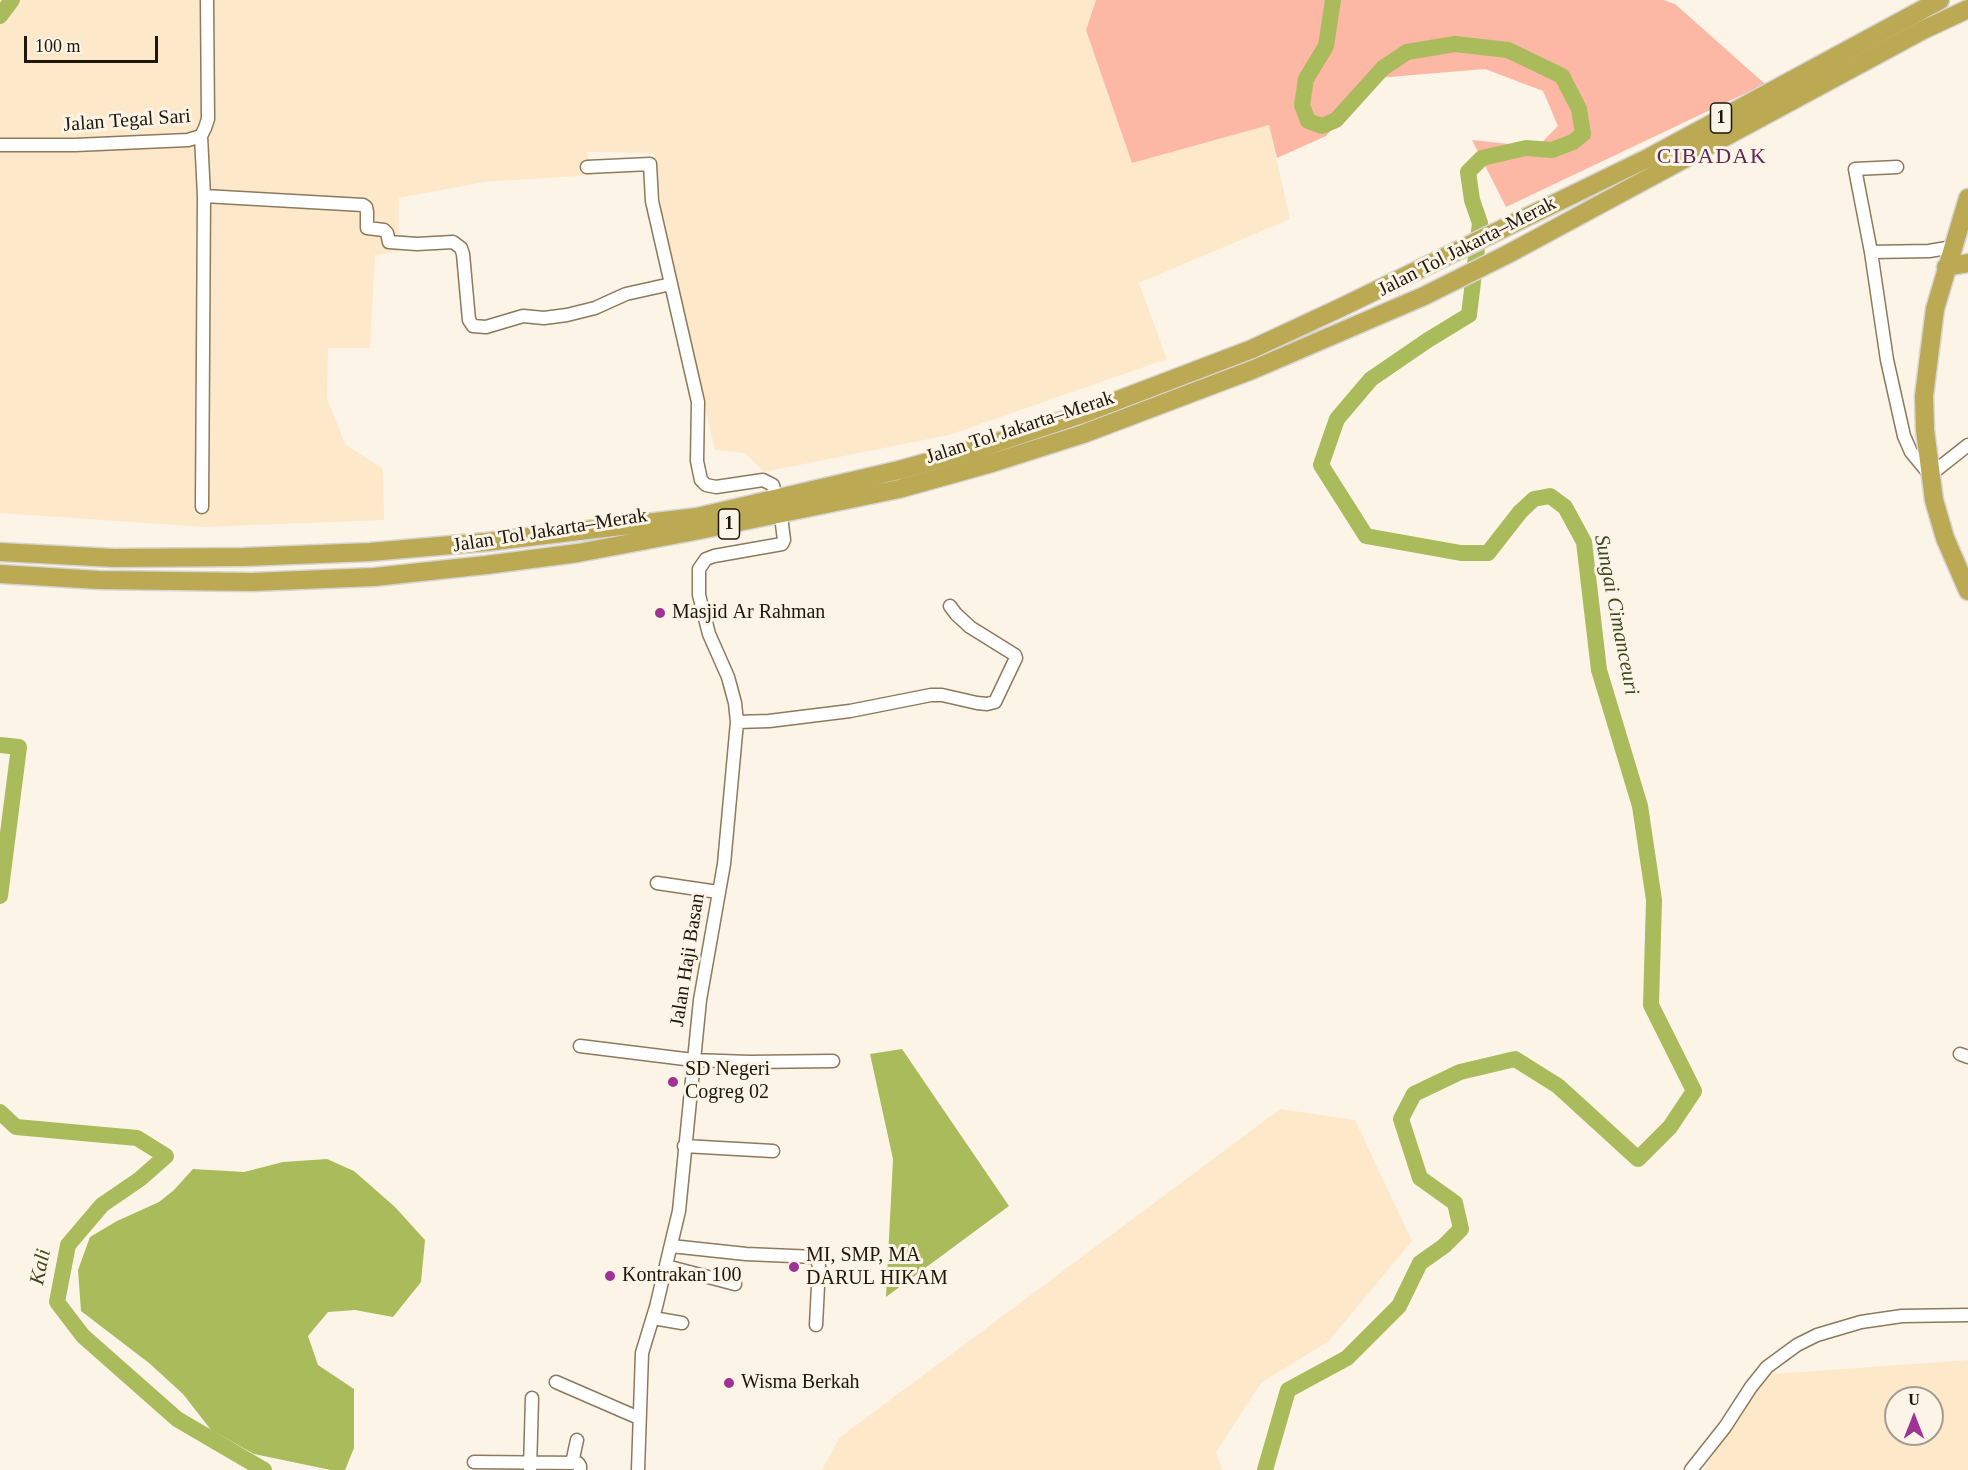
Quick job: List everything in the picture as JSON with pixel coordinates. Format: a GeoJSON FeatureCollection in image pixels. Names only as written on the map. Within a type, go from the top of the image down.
{"type":"FeatureCollection","features":[{"type":"Feature","properties":{"kind":"highway","name":"Jalan Tol Jakarta–Merak"},"geometry":{"type":"LineString","coordinates":[[0,552],[114,558],[244,557],[370,552],[486,543],[697,517],[899,470],[989,445],[1252,349],[1340,309],[1650,157],[1940,0]]}},
{"type":"Feature","properties":{"kind":"highway","name":"Jalan Tol Jakarta–Merak"},"geometry":{"type":"LineString","coordinates":[[0,574],[99,580],[252,582],[374,577],[486,566],[578,553],[700,531],[899,489],[992,464],[1083,434],[1252,370],[1424,297],[1923,30],[1968,9]]}},
{"type":"Feature","properties":{"kind":"highway"},"geometry":{"type":"LineString","coordinates":[[1968,198],[1960,245],[1946,267],[1935,309],[1926,370],[1925,430],[1934,500],[1945,538],[1968,591]]}},
{"type":"Feature","properties":{"kind":"highway"},"geometry":{"type":"LineString","coordinates":[[1946,267],[1968,263]]}},
{"type":"Feature","properties":{"kind":"street","name":"Jalan Tegal Sari"},"geometry":{"type":"LineString","coordinates":[[0,145],[75,145],[188,140],[201,136],[208,119],[207,5]]}},
{"type":"Feature","properties":{"kind":"street"},"geometry":{"type":"LineString","coordinates":[[201,136],[204,196],[202,507]]}},
{"type":"Feature","properties":{"kind":"street"},"geometry":{"type":"LineString","coordinates":[[587,167],[650,164],[652,201],[698,402],[697,461],[701,480],[706,485],[716,488],[764,480],[773,485],[775,494]]}},
{"type":"Feature","properties":{"kind":"street"},"geometry":{"type":"LineString","coordinates":[[1897,167],[1855,169],[1871,252],[1887,360],[1904,436],[1911,453],[1930,475],[1968,445]]}},
{"type":"Feature","properties":{"kind":"street"},"geometry":{"type":"LineString","coordinates":[[204,196],[363,205],[367,212],[367,228],[387,232],[389,243],[453,242],[461,248],[469,320],[473,326],[486,327],[523,316],[544,318],[567,315],[596,308],[626,294],[671,284]]}},
{"type":"Feature","properties":{"kind":"street"},"geometry":{"type":"LineString","coordinates":[[1871,252],[1929,251],[1960,245]]}},
{"type":"Feature","properties":{"kind":"street","name":"Jalan Haji Basan"},"geometry":{"type":"LineString","coordinates":[[638,1470],[642,1353],[672,1246],[679,1211],[700,1000],[729,817],[737,722],[728,677],[709,634],[699,595],[699,569],[700,564],[714,556],[782,544],[784,540],[782,524]]}},
{"type":"Feature","properties":{"kind":"street"},"geometry":{"type":"LineString","coordinates":[[737,722],[769,721],[850,711],[931,695],[942,695],[978,703],[994,702],[1016,658],[970,627],[951,606]]}},
{"type":"Feature","properties":{"kind":"street"},"geometry":{"type":"LineString","coordinates":[[657,883],[718,892]]}},
{"type":"Feature","properties":{"kind":"street"},"geometry":{"type":"LineString","coordinates":[[580,1046],[693,1060],[833,1061]]}},
{"type":"Feature","properties":{"kind":"street"},"geometry":{"type":"LineString","coordinates":[[684,1146],[773,1151]]}},
{"type":"Feature","properties":{"kind":"street"},"geometry":{"type":"LineString","coordinates":[[672,1246],[746,1254],[816,1257],[819,1266],[816,1325]]}},
{"type":"Feature","properties":{"kind":"street"},"geometry":{"type":"LineString","coordinates":[[666,1266],[735,1284]]}},
{"type":"Feature","properties":{"kind":"street"},"geometry":{"type":"LineString","coordinates":[[1691,1470],[1725,1427],[1767,1367],[1797,1345],[1817,1335],[1861,1322],[1902,1316],[1968,1315]]}},
{"type":"Feature","properties":{"kind":"street"},"geometry":{"type":"LineString","coordinates":[[653,1318],[682,1323]]}},
{"type":"Feature","properties":{"kind":"street"},"geometry":{"type":"LineString","coordinates":[[556,1382],[639,1418]]}},
{"type":"Feature","properties":{"kind":"street"},"geometry":{"type":"LineString","coordinates":[[530,1467],[532,1398]]}},
{"type":"Feature","properties":{"kind":"street"},"geometry":{"type":"LineString","coordinates":[[474,1462],[530,1467],[576,1467],[577,1440]]}},
{"type":"Feature","properties":{"kind":"shaded area"},"geometry":{"type":"Polygon","coordinates":[[[0,0],[1096,0],[1086,30],[1269,125],[1290,219],[1139,283],[1167,359],[949,435],[764,472],[745,453],[715,450],[663,220],[654,153],[587,152],[592,175],[485,182],[399,198],[398,252],[375,255],[370,348],[328,348],[327,398],[345,444],[383,469],[384,520],[205,527],[0,513],[0,0]]]}},
{"type":"Feature","properties":{"kind":"shaded area"},"geometry":{"type":"Polygon","coordinates":[[[1096,0],[1663,0],[1675,4],[1765,84],[1506,207],[1472,140],[1537,147],[1558,126],[1543,91],[1485,69],[1378,78],[1326,136],[1277,158],[1269,125],[1132,163],[1086,30],[1096,0]]]}},
{"type":"Feature","properties":{"kind":"shaded area"},"geometry":{"type":"Polygon","coordinates":[[[902,1049],[1009,1206],[886,1297],[893,1159],[870,1054],[902,1049]]]}},
{"type":"Feature","properties":{"kind":"shaded area"},"geometry":{"type":"Polygon","coordinates":[[[1280,1109],[1355,1120],[1412,1241],[1329,1341],[1261,1383],[1216,1452],[1222,1470],[822,1470],[839,1438],[1280,1109]]]}},
{"type":"Feature","properties":{"kind":"shaded area"},"geometry":{"type":"Polygon","coordinates":[[[327,1159],[354,1171],[395,1207],[425,1240],[421,1282],[393,1317],[355,1310],[328,1312],[308,1336],[318,1365],[354,1389],[354,1448],[345,1470],[331,1470],[254,1454],[211,1430],[183,1394],[149,1363],[81,1311],[78,1270],[90,1237],[117,1221],[159,1202],[174,1190],[193,1169],[244,1172],[283,1162],[327,1159]]]}},
{"type":"Feature","properties":{"kind":"shaded area"},"geometry":{"type":"Polygon","coordinates":[[[1968,1360],[1968,1470],[1704,1470],[1759,1375],[1968,1360]]]}},
{"type":"Feature","properties":{"kind":"waterway"},"geometry":{"type":"LineString","coordinates":[[0,16],[12,0]]}},
{"type":"Feature","properties":{"kind":"waterway","name":"Sungai Cimanceuri"},"geometry":{"type":"LineString","coordinates":[[1265,1470],[1288,1390],[1347,1358],[1399,1306],[1420,1263],[1444,1246],[1461,1229],[1455,1203],[1420,1178],[1401,1119],[1414,1094],[1460,1072],[1515,1059],[1558,1086],[1638,1159],[1670,1127],[1694,1091],[1651,1005],[1654,900],[1640,806],[1599,670],[1584,542],[1565,507],[1550,496],[1534,499],[1520,512],[1488,553],[1461,553],[1366,536],[1321,465],[1337,419],[1371,379],[1469,315],[1480,223],[1472,200],[1468,172],[1482,158],[1526,148],[1552,150],[1573,142],[1583,134],[1579,109],[1562,76],[1508,50],[1455,44],[1407,52],[1383,68],[1336,120],[1322,126],[1308,121],[1302,105],[1306,79],[1326,46],[1333,0]]}},
{"type":"Feature","properties":{"kind":"waterway","name":"Kali"},"geometry":{"type":"LineString","coordinates":[[0,745],[19,747],[0,896]]}},
{"type":"Feature","properties":{"kind":"waterway","name":"Kali"},"geometry":{"type":"LineString","coordinates":[[0,1112],[16,1127],[137,1138],[166,1156],[140,1179],[102,1205],[68,1245],[57,1302],[83,1336],[177,1419],[264,1470]]}},
{"type":"Feature","properties":{"kind":"place","name":"Masjid Ar Rahman"},"geometry":{"type":"Point","coordinates":[660,613]}},
{"type":"Feature","properties":{"kind":"place","name":"SD Negeri Cogreg 02"},"geometry":{"type":"Point","coordinates":[673,1082]}},
{"type":"Feature","properties":{"kind":"place","name":"MI, SMP, MA DARUL HIKAM"},"geometry":{"type":"Point","coordinates":[794,1267]}},
{"type":"Feature","properties":{"kind":"place","name":"Kontrakan 100"},"geometry":{"type":"Point","coordinates":[610,1276]}},
{"type":"Feature","properties":{"kind":"place","name":"Wisma Berkah"},"geometry":{"type":"Point","coordinates":[729,1383]}},
{"type":"Feature","properties":{"kind":"district","name":"CIBADAK"},"geometry":{"type":"Point","coordinates":[1712,157]}}]}
